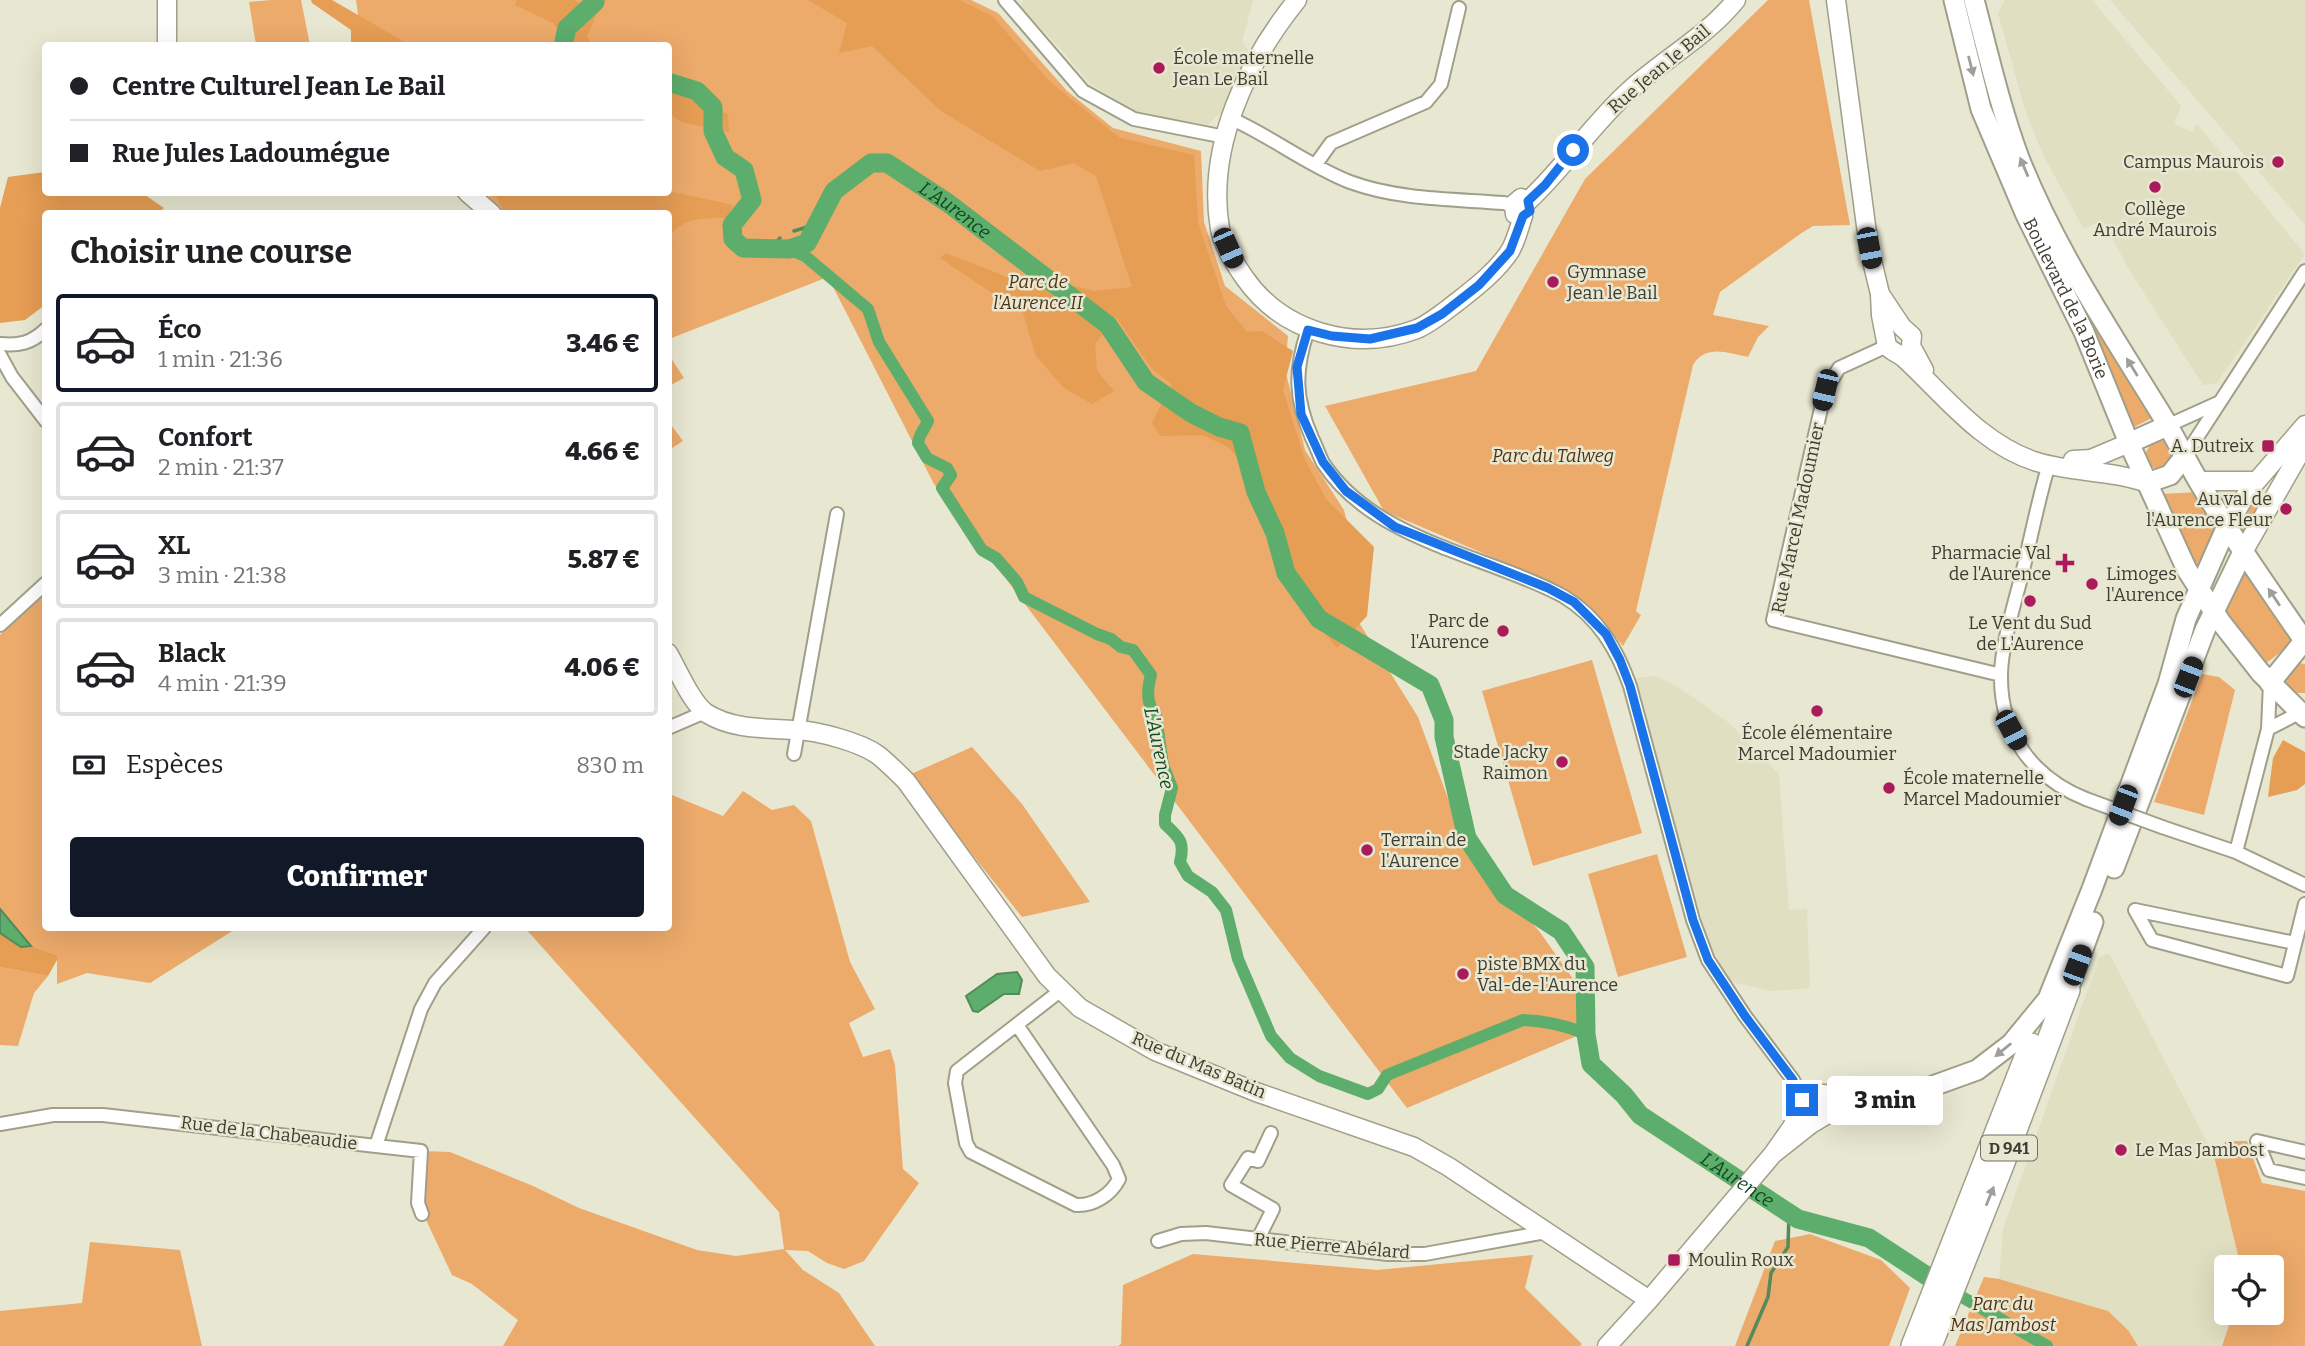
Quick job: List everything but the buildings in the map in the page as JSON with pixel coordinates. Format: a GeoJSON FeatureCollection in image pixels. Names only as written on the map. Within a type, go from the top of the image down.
{"type":"FeatureCollection","features":[{"type":"Feature","properties":{"kind":"highway","name":"D 941"},"geometry":{"type":"LineString","coordinates":[[1913,1346],[2058,994]]}},
{"type":"Feature","properties":{"kind":"highway","name":"D 941"},"geometry":{"type":"LineString","coordinates":[[1930,1346],[2000,1170],[2058,994]]}},
{"type":"Feature","properties":{"kind":"main road","name":"Boulevard de la Borie"},"geometry":{"type":"LineString","coordinates":[[1954,0],[1981,109],[2026,215],[2084,332],[2129,443],[2187,570],[2236,641],[2270,682],[2303,712]]}},
{"type":"Feature","properties":{"kind":"main road","name":"Boulevard de la Borie"},"geometry":{"type":"LineString","coordinates":[[1974,0],[2002,108],[2041,208],[2103,322],[2199,481],[2243,552],[2304,641]]}},
{"type":"Feature","properties":{"kind":"main road"},"geometry":{"type":"LineString","coordinates":[[2129,443],[2167,426]]}},
{"type":"Feature","properties":{"kind":"main road"},"geometry":{"type":"LineString","coordinates":[[2147,483],[2170,475],[2185,456]]}},
{"type":"Feature","properties":{"kind":"main road"},"geometry":{"type":"LineString","coordinates":[[2199,590],[2227,526]]}},
{"type":"Feature","properties":{"kind":"main road"},"geometry":{"type":"LineString","coordinates":[[2214,611],[2243,552]]}},
{"type":"Feature","properties":{"kind":"main road","name":"D 941"},"geometry":{"type":"LineString","coordinates":[[2058,994],[2092,889],[2168,684],[2186,619],[2199,590]]}},
{"type":"Feature","properties":{"kind":"main road","name":"D 941"},"geometry":{"type":"LineString","coordinates":[[2058,994],[2214,611]]}},
{"type":"Feature","properties":{"kind":"main road"},"geometry":{"type":"LineString","coordinates":[[2197,653],[2215,643],[2236,641]]}},
{"type":"Feature","properties":{"kind":"main road"},"geometry":{"type":"LineString","coordinates":[[2270,682],[2304,641]]}},
{"type":"Feature","properties":{"kind":"main road"},"geometry":{"type":"LineString","coordinates":[[1810,1099],[1876,1099],[1930,1087],[1977,1070],[2011,1044],[2058,994]]}},
{"type":"Feature","properties":{"kind":"street"},"geometry":{"type":"LineString","coordinates":[[167,0],[167,42]]}},
{"type":"Feature","properties":{"kind":"street"},"geometry":{"type":"LineString","coordinates":[[1005,0],[1083,91],[1134,119],[1225,137]]}},
{"type":"Feature","properties":{"kind":"street","name":"Rue Jean le Bail"},"geometry":{"type":"LineString","coordinates":[[1297,0],[1269,37],[1256,60],[1225,137],[1218,181],[1220,231],[1236,265],[1255,294],[1276,312],[1308,330],[1332,336],[1370,339],[1417,328],[1442,314],[1479,285],[1510,251],[1521,208],[1545,185],[1597,122],[1629,91],[1706,31],[1736,0]]}},
{"type":"Feature","properties":{"kind":"street"},"geometry":{"type":"LineString","coordinates":[[1836,0],[1869,248],[1880,294],[1897,342],[1934,388],[1971,421],[2055,461],[2126,475],[2147,483]]}},
{"type":"Feature","properties":{"kind":"street"},"geometry":{"type":"LineString","coordinates":[[1316,164],[1331,143],[1426,102],[1441,84],[1459,8]]}},
{"type":"Feature","properties":{"kind":"street"},"geometry":{"type":"LineString","coordinates":[[1232,118],[1350,181],[1394,193],[1445,200],[1504,203],[1521,208]]}},
{"type":"Feature","properties":{"kind":"street"},"geometry":{"type":"LineString","coordinates":[[472,196],[487,210]]}},
{"type":"Feature","properties":{"kind":"street"},"geometry":{"type":"LineString","coordinates":[[2185,456],[2305,271]]}},
{"type":"Feature","properties":{"kind":"street"},"geometry":{"type":"LineString","coordinates":[[1308,330],[1297,367],[1301,414],[1323,462],[1346,491],[1395,527],[1563,596],[1583,610],[1606,634],[1630,686],[1693,920],[1708,960],[1745,1016],[1793,1080],[1810,1099],[1829,1110],[1773,1154]]}},
{"type":"Feature","properties":{"kind":"street"},"geometry":{"type":"LineString","coordinates":[[0,344],[24,344],[42,333]]}},
{"type":"Feature","properties":{"kind":"street","name":"Rue Marcel Madoumier"},"geometry":{"type":"LineString","coordinates":[[1897,342],[1839,368],[1825,390],[1773,621],[2001,675]]}},
{"type":"Feature","properties":{"kind":"street"},"geometry":{"type":"LineString","coordinates":[[0,355],[12,377],[42,416]]}},
{"type":"Feature","properties":{"kind":"street"},"geometry":{"type":"LineString","coordinates":[[2167,426],[2220,401]]}},
{"type":"Feature","properties":{"kind":"street"},"geometry":{"type":"LineString","coordinates":[[2104,454],[2119,417]]}},
{"type":"Feature","properties":{"kind":"street"},"geometry":{"type":"LineString","coordinates":[[2227,526],[2256,481],[2305,425]]}},
{"type":"Feature","properties":{"kind":"street"},"geometry":{"type":"LineString","coordinates":[[2055,461],[2077,460],[2104,454],[2129,443]]}},
{"type":"Feature","properties":{"kind":"street"},"geometry":{"type":"LineString","coordinates":[[2243,552],[2305,443]]}},
{"type":"Feature","properties":{"kind":"street"},"geometry":{"type":"LineString","coordinates":[[2055,461],[2013,611],[2001,675],[2011,730],[2023,752],[2046,778],[2067,791],[2236,852],[2305,885]]}},
{"type":"Feature","properties":{"kind":"street"},"geometry":{"type":"LineString","coordinates":[[2199,481],[2256,481]]}},
{"type":"Feature","properties":{"kind":"street"},"geometry":{"type":"LineString","coordinates":[[794,754],[796,730],[810,668],[837,514]]}},
{"type":"Feature","properties":{"kind":"street"},"geometry":{"type":"LineString","coordinates":[[0,625],[42,587]]}},
{"type":"Feature","properties":{"kind":"street"},"geometry":{"type":"LineString","coordinates":[[672,660],[695,701],[705,712],[672,726]]}},
{"type":"Feature","properties":{"kind":"street"},"geometry":{"type":"LineString","coordinates":[[2236,852],[2268,729],[2270,682]]}},
{"type":"Feature","properties":{"kind":"street","name":"Rue du Mas Batin"},"geometry":{"type":"LineString","coordinates":[[705,712],[729,723],[755,729],[796,730],[840,739],[877,754],[906,781],[1047,976],[1080,1008],[1155,1051],[1256,1092],[1414,1147],[1450,1167],[1649,1300]]}},
{"type":"Feature","properties":{"kind":"street"},"geometry":{"type":"LineString","coordinates":[[2268,729],[2303,712]]}},
{"type":"Feature","properties":{"kind":"street"},"geometry":{"type":"LineString","coordinates":[[2295,943],[2135,910],[2152,940],[2287,976],[2305,904]]}},
{"type":"Feature","properties":{"kind":"street","name":"Rue de la Chabeaudie"},"geometry":{"type":"LineString","coordinates":[[0,1124],[53,1115],[103,1115],[376,1146],[421,1009],[435,983],[481,931]]}},
{"type":"Feature","properties":{"kind":"street"},"geometry":{"type":"LineString","coordinates":[[1017,1025],[1119,1179],[1115,1188],[1089,1206],[1076,1205],[971,1152],[955,1083],[957,1071],[1060,990]]}},
{"type":"Feature","properties":{"kind":"street"},"geometry":{"type":"LineString","coordinates":[[1810,1099],[1804,1115],[1817,1120]]}},
{"type":"Feature","properties":{"kind":"street"},"geometry":{"type":"LineString","coordinates":[[1607,1346],[1773,1154],[1810,1099]]}},
{"type":"Feature","properties":{"kind":"street"},"geometry":{"type":"LineString","coordinates":[[1258,1239],[1273,1209],[1231,1185],[1248,1158],[1258,1161],[1271,1133]]}},
{"type":"Feature","properties":{"kind":"street"},"geometry":{"type":"LineString","coordinates":[[2305,1152],[2257,1141],[2269,1170],[2305,1178]]}},
{"type":"Feature","properties":{"kind":"street"},"geometry":{"type":"LineString","coordinates":[[376,1146],[421,1151],[418,1203],[422,1214]]}},
{"type":"Feature","properties":{"kind":"street","name":"Rue Pierre Abélard"},"geometry":{"type":"LineString","coordinates":[[1158,1241],[1193,1233],[1388,1254],[1425,1254],[1546,1232]]}},
{"type":"Feature","properties":{"kind":"shaded area","name":"École maternelle Jean Le Bail"},"geometry":{"type":"Polygon","coordinates":[[[1023,0],[1256,0],[1253,1],[1242,42],[1250,52],[1222,111],[1208,125],[1140,114],[1089,83],[1020,7],[1023,0]]]}},
{"type":"Feature","properties":{"kind":"shaded area","name":"Collège André Maurois"},"geometry":{"type":"Polygon","coordinates":[[[2005,0],[2092,0],[2181,106],[2174,124],[2192,132],[2197,124],[2305,254],[2217,383],[2203,385],[2130,271],[2102,220],[2084,229],[2043,155],[2025,110],[1998,13],[2005,0]]]}},
{"type":"Feature","properties":{"kind":"shaded area","name":"Campus Maurois"},"geometry":{"type":"Polygon","coordinates":[[[2110,0],[2305,0],[2305,225],[2196,99],[2110,0]]]}},
{"type":"Feature","properties":{"kind":"shaded area"},"geometry":{"type":"Polygon","coordinates":[[[1656,676],[1678,687],[1728,722],[1779,774],[1789,910],[1807,909],[1810,988],[1771,991],[1728,981],[1708,939],[1698,908],[1636,678],[1656,676]]]}},
{"type":"Feature","properties":{"kind":"shaded area"},"geometry":{"type":"Polygon","coordinates":[[[0,909],[31,946],[21,947],[0,933],[0,909]]]}},
{"type":"Feature","properties":{"kind":"shaded area","name":"Le Mas Jambost"},"geometry":{"type":"Polygon","coordinates":[[[2109,953],[2214,1156],[2243,1255],[2214,1255],[2214,1325],[2229,1325],[2222,1346],[2138,1346],[2128,1330],[2108,1311],[1999,1279],[2003,1229],[2099,958],[2109,953]]]}},
{"type":"Feature","properties":{"kind":"shaded area"},"geometry":{"type":"Polygon","coordinates":[[[1017,972],[1022,980],[1019,994],[1004,994],[978,1012],[973,1011],[966,996],[997,974],[1017,972]]]}},
{"type":"Feature","properties":{"kind":"green space"},"geometry":{"type":"Polygon","coordinates":[[[301,0],[309,42],[256,42],[249,2],[301,0]]]}},
{"type":"Feature","properties":{"kind":"green space"},"geometry":{"type":"Polygon","coordinates":[[[311,0],[332,0],[405,42],[351,42],[351,30],[311,0]]]}},
{"type":"Feature","properties":{"kind":"green space","name":"Parc de l'Aurence II"},"geometry":{"type":"Polygon","coordinates":[[[356,0],[971,0],[998,13],[1067,91],[1113,128],[1201,151],[1204,222],[1225,286],[1288,336],[1285,369],[1305,450],[1344,510],[1362,580],[1358,621],[1418,717],[1467,850],[1539,931],[1576,983],[1579,1035],[1407,1108],[934,484],[828,277],[672,338],[672,210],[496,210],[488,196],[672,196],[672,42],[362,42],[356,0]]]}},
{"type":"Feature","properties":{"kind":"green space"},"geometry":{"type":"Polygon","coordinates":[[[517,0],[575,0],[596,16],[587,37],[590,42],[566,42],[553,23],[515,5],[517,0]]]}},
{"type":"Feature","properties":{"kind":"green space"},"geometry":{"type":"Polygon","coordinates":[[[808,0],[960,0],[992,16],[1050,82],[1120,138],[1194,155],[1198,222],[1226,306],[1247,332],[1262,331],[1293,351],[1283,390],[1305,460],[1326,499],[1374,547],[1367,616],[1337,648],[1302,606],[1274,548],[1242,462],[1228,447],[1203,435],[1161,436],[1152,423],[1172,384],[1152,369],[1116,317],[1095,344],[1097,371],[1114,391],[1092,404],[1064,388],[1036,356],[1021,306],[992,293],[940,258],[946,253],[1027,285],[1063,283],[1094,291],[1132,287],[1096,176],[1074,163],[1040,171],[941,111],[872,46],[839,53],[847,23],[808,0]]]}},
{"type":"Feature","properties":{"kind":"green space","name":"Parc du Talweg"},"geometry":{"type":"Polygon","coordinates":[[[1768,0],[1809,0],[1850,225],[1813,226],[1720,292],[1713,315],[1769,326],[1758,337],[1748,357],[1711,352],[1698,358],[1693,365],[1636,611],[1641,615],[1623,646],[1595,613],[1565,588],[1384,511],[1325,406],[1476,371],[1585,179],[1768,0]]]}},
{"type":"Feature","properties":{"kind":"green space"},"geometry":{"type":"Polygon","coordinates":[[[672,90],[728,114],[729,132],[681,122],[672,115],[672,90]]]}},
{"type":"Feature","properties":{"kind":"green space"},"geometry":{"type":"Polygon","coordinates":[[[42,172],[42,196],[146,196],[164,208],[42,210],[42,307],[25,320],[0,323],[0,208],[8,177],[42,172]]]}},
{"type":"Feature","properties":{"kind":"green space"},"geometry":{"type":"Polygon","coordinates":[[[672,190],[733,205],[727,218],[688,222],[672,233],[672,210],[503,210],[496,196],[672,196],[672,190]]]}},
{"type":"Feature","properties":{"kind":"green space"},"geometry":{"type":"Polygon","coordinates":[[[2088,310],[2154,417],[2132,428],[2085,312],[2088,310]]]}},
{"type":"Feature","properties":{"kind":"green space"},"geometry":{"type":"Polygon","coordinates":[[[672,360],[684,378],[672,384],[672,360]]]}},
{"type":"Feature","properties":{"kind":"green space"},"geometry":{"type":"Polygon","coordinates":[[[672,426],[683,441],[672,448],[672,426]]]}},
{"type":"Feature","properties":{"kind":"green space"},"geometry":{"type":"Polygon","coordinates":[[[2160,440],[2170,443],[2175,461],[2159,470],[2150,466],[2146,452],[2151,444],[2160,440]]]}},
{"type":"Feature","properties":{"kind":"green space"},"geometry":{"type":"Polygon","coordinates":[[[2199,492],[2220,530],[2198,570],[2161,494],[2199,492]]]}},
{"type":"Feature","properties":{"kind":"green space"},"geometry":{"type":"Polygon","coordinates":[[[2252,495],[2268,496],[2244,534],[2235,523],[2252,495]]]}},
{"type":"Feature","properties":{"kind":"green space"},"geometry":{"type":"Polygon","coordinates":[[[2241,570],[2245,571],[2294,642],[2265,664],[2223,607],[2241,570]]]}},
{"type":"Feature","properties":{"kind":"green space"},"geometry":{"type":"Polygon","coordinates":[[[42,595],[42,931],[232,931],[150,983],[87,973],[57,984],[57,955],[31,946],[0,909],[0,635],[42,595]]]}},
{"type":"Feature","properties":{"kind":"green space","name":"Stade Jacky Raimon"},"geometry":{"type":"Polygon","coordinates":[[[1592,660],[1642,833],[1533,866],[1482,691],[1592,660]]]}},
{"type":"Feature","properties":{"kind":"green space"},"geometry":{"type":"Polygon","coordinates":[[[2297,663],[2305,664],[2305,693],[2295,693],[2287,688],[2284,678],[2297,663]]]}},
{"type":"Feature","properties":{"kind":"green space"},"geometry":{"type":"Polygon","coordinates":[[[2202,674],[2219,677],[2235,690],[2204,815],[2154,802],[2202,674]]]}},
{"type":"Feature","properties":{"kind":"green space"},"geometry":{"type":"Polygon","coordinates":[[[2283,740],[2305,752],[2305,784],[2297,790],[2268,797],[2273,758],[2283,740]]]}},
{"type":"Feature","properties":{"kind":"green space"},"geometry":{"type":"Polygon","coordinates":[[[972,747],[1022,804],[1090,902],[1022,917],[909,775],[972,747]]]}},
{"type":"Feature","properties":{"kind":"green space"},"geometry":{"type":"Polygon","coordinates":[[[743,791],[772,810],[794,805],[811,821],[850,962],[875,1009],[849,1023],[863,1057],[890,1049],[895,1065],[903,1169],[919,1183],[864,1261],[844,1269],[827,1263],[808,1251],[785,1250],[803,1270],[839,1293],[875,1346],[503,1346],[518,1320],[472,1284],[452,1275],[418,1203],[421,1151],[450,1152],[579,1208],[697,1250],[736,1256],[784,1249],[779,1212],[528,931],[672,931],[672,795],[723,816],[743,791]]]}},
{"type":"Feature","properties":{"kind":"green space"},"geometry":{"type":"Polygon","coordinates":[[[1657,854],[1687,957],[1618,977],[1588,874],[1657,854]]]}},
{"type":"Feature","properties":{"kind":"green space"},"geometry":{"type":"Polygon","coordinates":[[[0,933],[21,947],[31,946],[57,955],[48,976],[0,967],[0,933]]]}},
{"type":"Feature","properties":{"kind":"green space"},"geometry":{"type":"Polygon","coordinates":[[[0,967],[48,976],[34,993],[18,1046],[0,1045],[0,967]]]}},
{"type":"Feature","properties":{"kind":"green space"},"geometry":{"type":"Polygon","coordinates":[[[2226,1141],[2247,1141],[2262,1183],[2305,1191],[2305,1346],[2222,1346],[2229,1325],[2284,1325],[2284,1255],[2238,1255],[2214,1156],[2226,1141]]]}},
{"type":"Feature","properties":{"kind":"green space"},"geometry":{"type":"Polygon","coordinates":[[[1810,1234],[1881,1260],[1910,1288],[1889,1346],[1735,1346],[1775,1241],[1810,1234]]]}},
{"type":"Feature","properties":{"kind":"green space"},"geometry":{"type":"Polygon","coordinates":[[[90,1242],[180,1250],[202,1346],[0,1346],[0,1311],[82,1303],[90,1242]]]}},
{"type":"Feature","properties":{"kind":"green space"},"geometry":{"type":"Polygon","coordinates":[[[1193,1254],[1377,1270],[1533,1255],[1525,1288],[1582,1344],[1118,1346],[1121,1344],[1123,1285],[1193,1254]]]}},
{"type":"Feature","properties":{"kind":"green space","name":"Parc du Mas Jambost"},"geometry":{"type":"Polygon","coordinates":[[[1984,1277],[2108,1311],[2128,1330],[2138,1346],[1955,1346],[1984,1277]]]}},
{"type":"Feature","properties":{"kind":"waterway","name":"L'Aurence"},"geometry":{"type":"LineString","coordinates":[[564,42],[567,28],[595,0]]}},
{"type":"Feature","properties":{"kind":"waterway","name":"L'Aurence"},"geometry":{"type":"LineString","coordinates":[[672,83],[697,91],[713,107],[713,131],[725,157],[744,170],[752,200],[732,225],[733,239],[743,248],[789,249],[807,243],[834,191],[871,163],[887,163],[948,203],[1108,325],[1146,382],[1191,413],[1219,427],[1240,433],[1256,492],[1275,533],[1286,573],[1319,619],[1430,685],[1444,720],[1444,737],[1467,838],[1505,895],[1561,931],[1585,967],[1586,1034],[1591,1064],[1624,1095],[1640,1115],[1798,1219],[1869,1238],[1930,1278]]}},
{"type":"Feature","properties":{"kind":"waterway"},"geometry":{"type":"LineString","coordinates":[[794,231],[817,224]]}},
{"type":"Feature","properties":{"kind":"waterway"},"geometry":{"type":"LineString","coordinates":[[771,247],[780,238]]}},
{"type":"Feature","properties":{"kind":"waterway","name":"L'Aurence"},"geometry":{"type":"LineString","coordinates":[[789,249],[805,256],[868,309],[879,342],[928,421],[918,443],[927,458],[947,468],[951,475],[942,488],[982,550],[996,558],[1017,582],[1024,597],[1111,639],[1121,647],[1133,650],[1151,675],[1149,701],[1156,716],[1163,765],[1172,788],[1165,824],[1180,841],[1180,862],[1188,876],[1212,892],[1226,910],[1238,959],[1271,1036],[1290,1058],[1319,1076],[1368,1094],[1378,1089],[1387,1075],[1523,1020],[1555,1024],[1586,1034]]}},
{"type":"Feature","properties":{"kind":"waterway"},"geometry":{"type":"LineString","coordinates":[[1747,1346],[1768,1297],[1771,1273],[1788,1247],[1789,1213]]}},
{"type":"Feature","properties":{"kind":"waterway","name":"L'Aurence"},"geometry":{"type":"LineString","coordinates":[[1962,1297],[2047,1346]]}},
{"type":"Feature","properties":{"kind":"place","name":"École maternelle Jean Le Bail"},"geometry":{"type":"Point","coordinates":[1159,68]}},
{"type":"Feature","properties":{"kind":"place","name":"Campus Maurois"},"geometry":{"type":"Point","coordinates":[2278,162]}},
{"type":"Feature","properties":{"kind":"place","name":"Collège André Maurois"},"geometry":{"type":"Point","coordinates":[2155,187]}},
{"type":"Feature","properties":{"kind":"place","name":"Gymnase Jean le Bail"},"geometry":{"type":"Point","coordinates":[1553,282]}},
{"type":"Feature","properties":{"kind":"place","name":"A. Dutreix"},"geometry":{"type":"Point","coordinates":[2268,446]}},
{"type":"Feature","properties":{"kind":"place","name":"Au val de l'Aurence Fleur"},"geometry":{"type":"Point","coordinates":[2286,509]}},
{"type":"Feature","properties":{"kind":"place","name":"Pharmacie Val de l'Aurence"},"geometry":{"type":"Point","coordinates":[2065,563]}},
{"type":"Feature","properties":{"kind":"place","name":"Limoges l'Aurence"},"geometry":{"type":"Point","coordinates":[2092,584]}},
{"type":"Feature","properties":{"kind":"place","name":"Le Vent du Sud de L'Aurence"},"geometry":{"type":"Point","coordinates":[2030,601]}},
{"type":"Feature","properties":{"kind":"place","name":"Parc de l'Aurence"},"geometry":{"type":"Point","coordinates":[1503,631]}},
{"type":"Feature","properties":{"kind":"place","name":"École élémentaire Marcel Madoumier"},"geometry":{"type":"Point","coordinates":[1817,711]}},
{"type":"Feature","properties":{"kind":"place","name":"Stade Jacky Raimon"},"geometry":{"type":"Point","coordinates":[1562,762]}},
{"type":"Feature","properties":{"kind":"place","name":"École maternelle Marcel Madoumier"},"geometry":{"type":"Point","coordinates":[1889,788]}},
{"type":"Feature","properties":{"kind":"place","name":"Terrain de l'Aurence"},"geometry":{"type":"Point","coordinates":[1367,850]}},
{"type":"Feature","properties":{"kind":"place","name":"piste BMX du Val-de-l'Aurence"},"geometry":{"type":"Point","coordinates":[1463,974]}},
{"type":"Feature","properties":{"kind":"place","name":"Le Mas Jambost"},"geometry":{"type":"Point","coordinates":[2121,1150]}},
{"type":"Feature","properties":{"kind":"place","name":"Moulin Roux"},"geometry":{"type":"Point","coordinates":[1674,1260]}},
{"type":"Feature","properties":{"kind":"route"},"geometry":{"type":"LineString","coordinates":[[1573,150],[1545,185],[1528,201],[1530,211],[1523,216],[1510,251],[1479,285],[1442,314],[1417,328],[1370,339],[1332,336],[1308,330],[1297,367],[1301,414],[1323,462],[1346,491],[1395,527],[1548,588],[1574,602],[1606,634],[1630,686],[1693,920],[1708,960],[1745,1016],[1793,1080],[1802,1100]]}}]}
